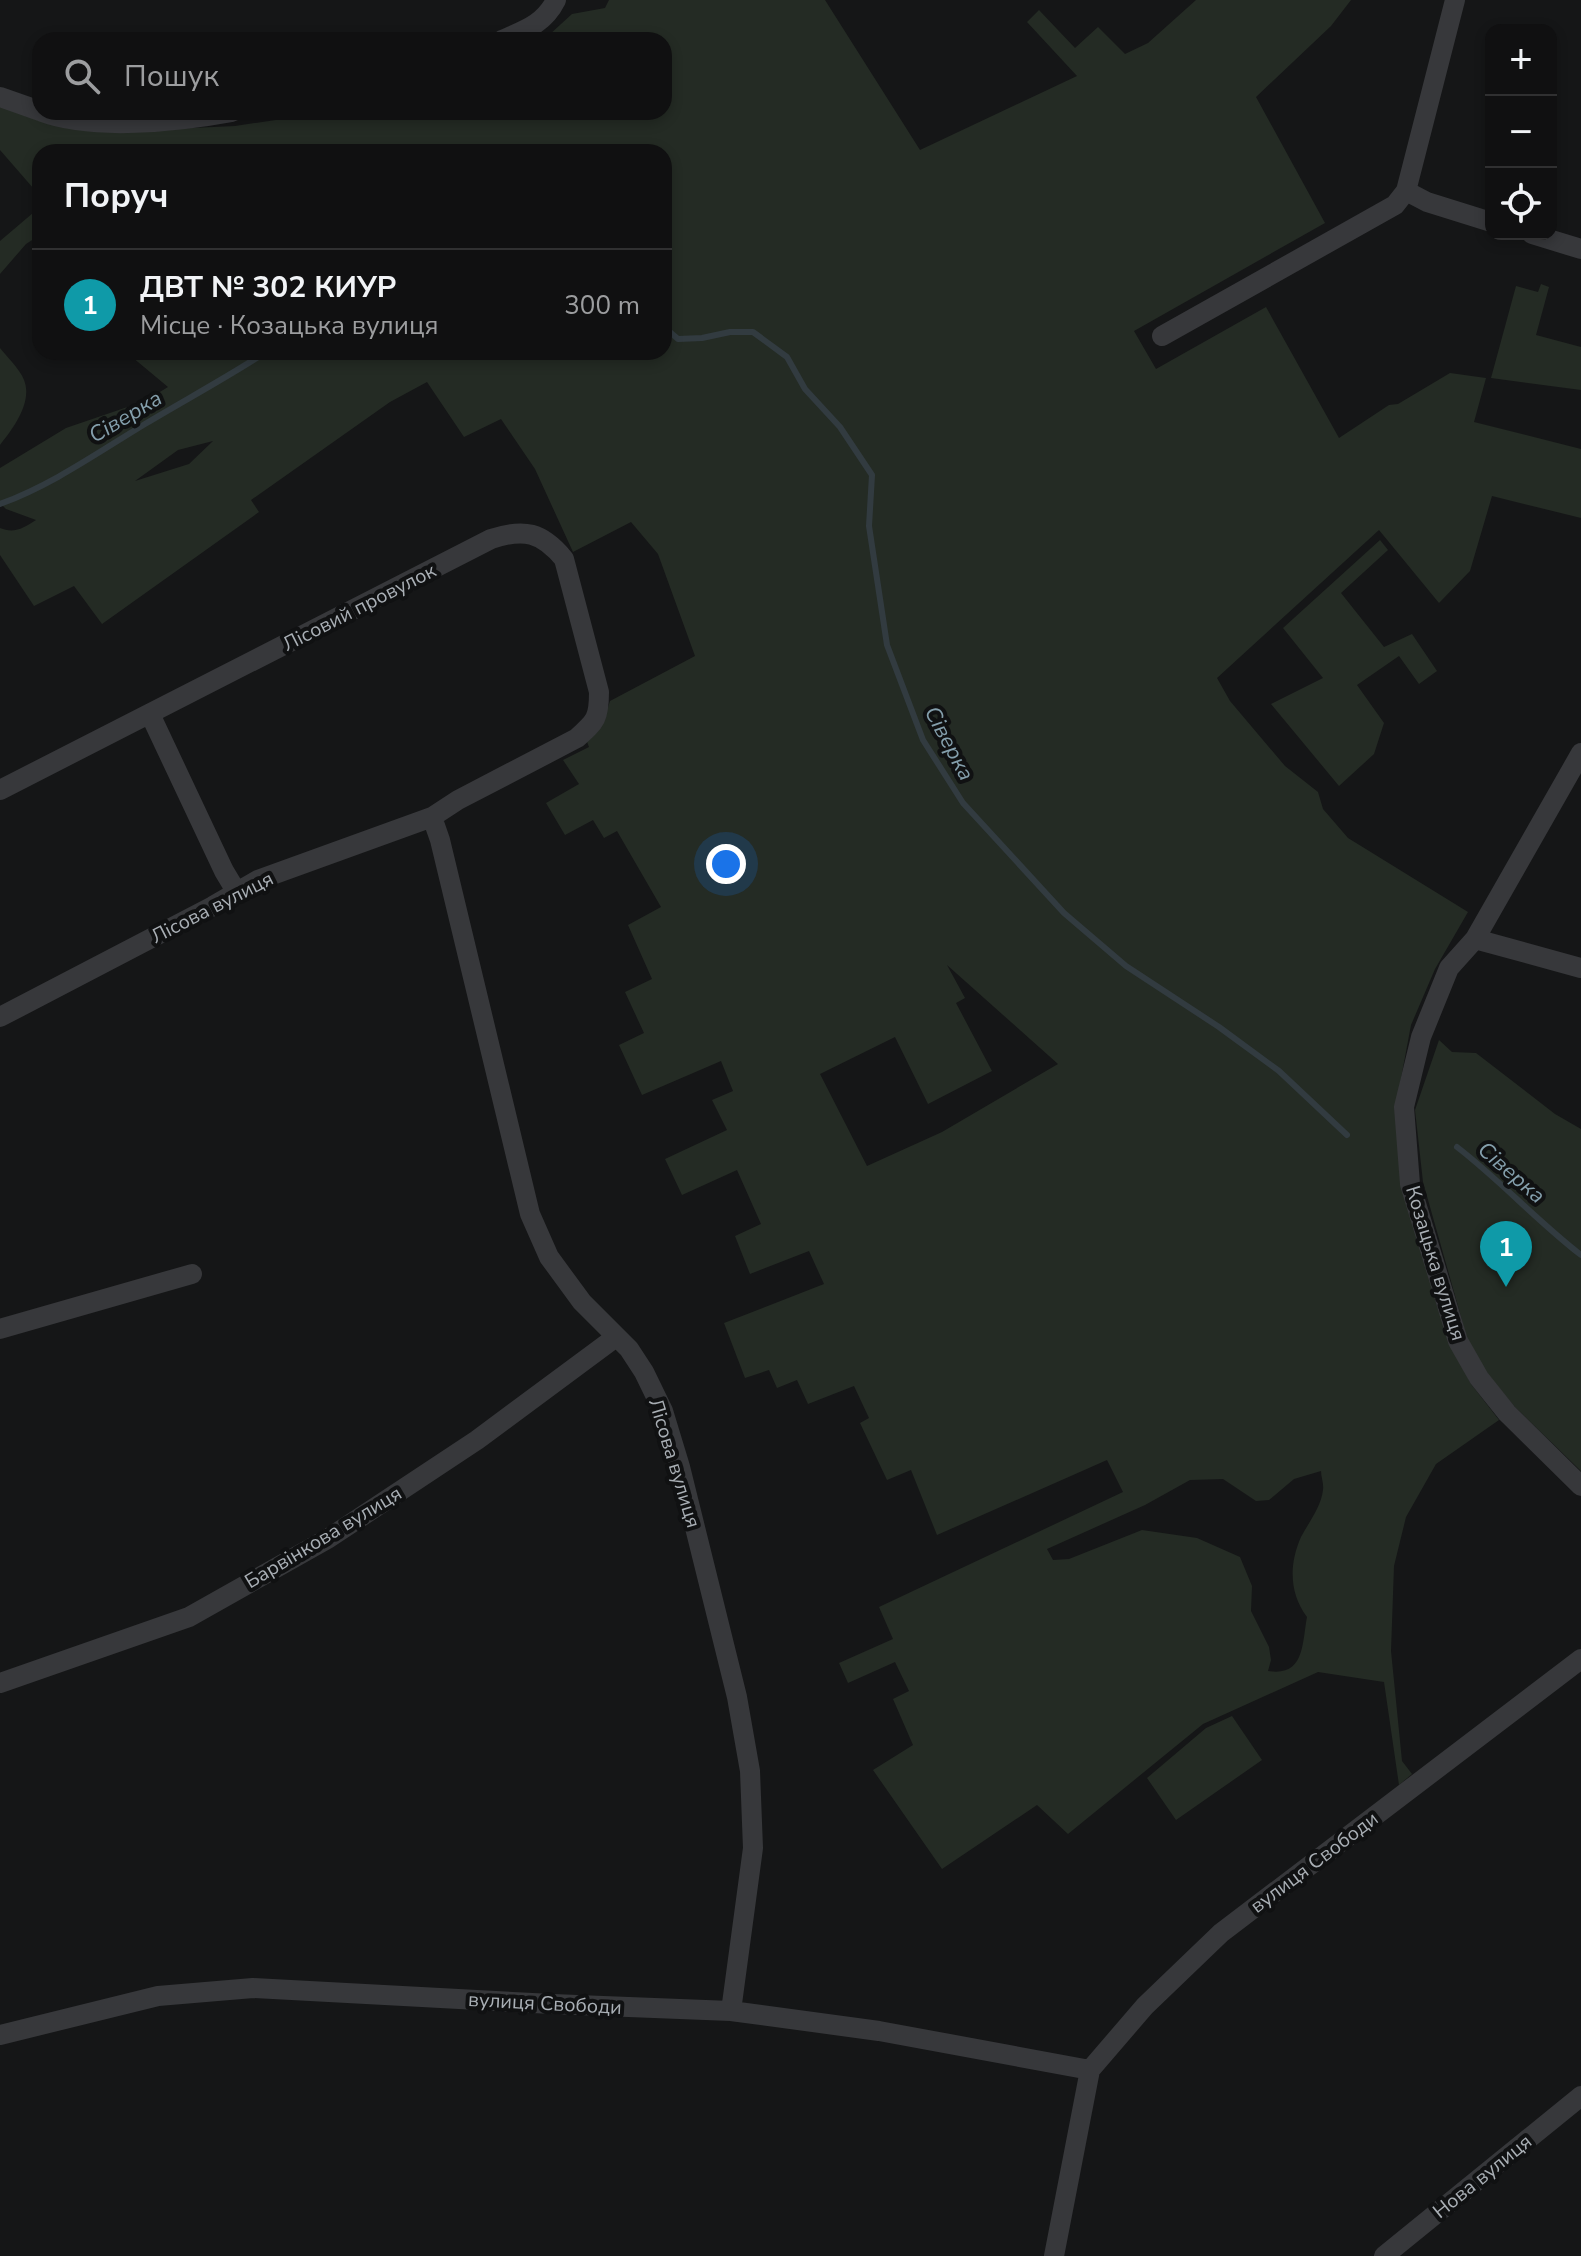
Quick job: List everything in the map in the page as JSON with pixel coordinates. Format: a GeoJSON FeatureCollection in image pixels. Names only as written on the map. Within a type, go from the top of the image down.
{"type":"FeatureCollection","features":[{"type":"Feature","properties":{"kind":"street"},"geometry":{"type":"LineString","coordinates":[[519,32],[539,23],[550,13],[556,0]]}},
{"type":"Feature","properties":{"kind":"street"},"geometry":{"type":"LineString","coordinates":[[1162,336],[1395,205],[1406,191],[1455,0]]}},
{"type":"Feature","properties":{"kind":"street"},"geometry":{"type":"LineString","coordinates":[[0,97],[32,109]]}},
{"type":"Feature","properties":{"kind":"street"},"geometry":{"type":"LineString","coordinates":[[82,120],[188,120]]}},
{"type":"Feature","properties":{"kind":"street"},"geometry":{"type":"LineString","coordinates":[[1406,191],[1427,202],[1485,220]]}},
{"type":"Feature","properties":{"kind":"street"},"geometry":{"type":"LineString","coordinates":[[1552,240],[1581,249]]}},
{"type":"Feature","properties":{"kind":"street","name":"Лісовий провулок"},"geometry":{"type":"LineString","coordinates":[[0,790],[131,721],[511,532],[531,534],[550,542],[564,559],[599,692],[599,712],[594,723]]}},
{"type":"Feature","properties":{"kind":"street"},"geometry":{"type":"LineString","coordinates":[[150,714],[236,891]]}},
{"type":"Feature","properties":{"kind":"street","name":"Лісова вулиця"},"geometry":{"type":"LineString","coordinates":[[0,1017],[258,880],[432,817],[458,800],[577,738],[594,723]]}},
{"type":"Feature","properties":{"kind":"street","name":"Козацька вулиця"},"geometry":{"type":"LineString","coordinates":[[1581,753],[1475,939],[1449,968],[1421,1037],[1404,1107],[1410,1184],[1458,1341],[1479,1378],[1507,1413],[1581,1486]]}},
{"type":"Feature","properties":{"kind":"street","name":"Лісова вулиця"},"geometry":{"type":"LineString","coordinates":[[432,817],[530,1214],[549,1257],[582,1302],[629,1349],[663,1411],[737,1697],[750,1771],[753,1848],[731,2011]]}},
{"type":"Feature","properties":{"kind":"street"},"geometry":{"type":"LineString","coordinates":[[1475,939],[1581,968]]}},
{"type":"Feature","properties":{"kind":"street"},"geometry":{"type":"LineString","coordinates":[[0,1329],[192,1274]]}},
{"type":"Feature","properties":{"kind":"street","name":"Барвінкова вулиця"},"geometry":{"type":"LineString","coordinates":[[0,1683],[189,1617],[329,1538],[477,1440],[616,1337]]}},
{"type":"Feature","properties":{"kind":"street","name":"вулиця Свободи"},"geometry":{"type":"LineString","coordinates":[[1054,2256],[1090,2070],[1145,2006],[1221,1933],[1581,1659]]}},
{"type":"Feature","properties":{"kind":"street","name":"вулиця Свободи"},"geometry":{"type":"LineString","coordinates":[[0,2035],[158,1996],[253,1988],[731,2011],[879,2031],[1090,2070]]}},
{"type":"Feature","properties":{"kind":"street","name":"Нова вулиця"},"geometry":{"type":"LineString","coordinates":[[1384,2256],[1581,2096]]}},
{"type":"Feature","properties":{"kind":"shaded area"},"geometry":{"type":"Polygon","coordinates":[[[609,0],[825,0],[920,150],[1077,76],[1027,22],[1039,10],[1075,48],[1098,27],[1125,54],[1148,43],[1196,0],[1351,0],[1331,26],[1256,97],[1325,223],[1134,331],[1156,369],[1266,307],[1339,438],[1389,405],[1398,404],[1450,373],[1486,378],[1474,422],[1581,449],[1581,518],[1492,496],[1470,571],[1439,603],[1379,530],[1217,678],[1230,701],[1285,766],[1318,792],[1323,809],[1348,838],[1468,912],[1435,969],[1411,1025],[1396,1105],[1403,1185],[1435,1300],[1451,1345],[1471,1384],[1499,1420],[1436,1464],[1406,1517],[1394,1566],[1391,1651],[1402,1761],[1412,1774],[1399,1785],[1384,1682],[1318,1672],[1203,1724],[1068,1834],[1037,1805],[942,1869],[873,1770],[913,1745],[893,1699],[909,1691],[895,1662],[848,1683],[839,1663],[893,1639],[879,1607],[1123,1492],[1107,1460],[937,1535],[911,1470],[887,1480],[860,1423],[869,1418],[854,1386],[808,1404],[797,1380],[777,1388],[769,1370],[745,1378],[724,1323],[824,1284],[809,1251],[750,1274],[735,1236],[761,1224],[737,1170],[682,1195],[665,1159],[727,1130],[712,1100],[733,1091],[721,1061],[642,1095],[619,1045],[644,1033],[625,992],[652,979],[628,925],[661,907],[617,831],[604,838],[593,820],[565,835],[546,803],[579,784],[563,760],[589,747],[586,739],[603,723],[610,701],[695,656],[658,554],[631,522],[573,552],[535,469],[501,419],[464,437],[427,382],[390,402],[251,500],[259,512],[102,624],[74,586],[34,606],[0,555],[0,528],[19,529],[36,520],[6,509],[0,503],[0,468],[66,428],[145,401],[168,387],[136,360],[672,360],[672,144],[32,144],[32,187],[0,150],[0,104],[32,111],[32,120],[75,120],[127,131],[235,126],[275,120],[672,120],[672,32],[552,32],[572,14],[605,8],[609,0]],[[213,441],[178,450],[135,481],[189,464],[213,441]],[[947,965],[965,998],[956,1003],[992,1071],[928,1104],[895,1037],[820,1074],[867,1166],[942,1132],[1058,1064],[947,965]],[[1321,1471],[1294,1479],[1269,1500],[1256,1501],[1223,1479],[1190,1480],[1145,1505],[1047,1549],[1053,1560],[1069,1559],[1142,1530],[1197,1538],[1240,1557],[1252,1586],[1251,1611],[1269,1647],[1271,1660],[1268,1671],[1289,1669],[1300,1656],[1307,1617],[1294,1588],[1294,1558],[1322,1496],[1321,1471]]]}},
{"type":"Feature","properties":{"kind":"shaded area"},"geometry":{"type":"Polygon","coordinates":[[[32,214],[32,240],[0,274],[0,241],[32,214]]]}},
{"type":"Feature","properties":{"kind":"shaded area"},"geometry":{"type":"Polygon","coordinates":[[[1541,284],[1549,287],[1536,335],[1581,347],[1581,390],[1491,378],[1516,286],[1538,292],[1541,284]]]}},
{"type":"Feature","properties":{"kind":"shaded area"},"geometry":{"type":"Polygon","coordinates":[[[0,348],[20,372],[26,397],[20,415],[0,445],[0,348]]]}},
{"type":"Feature","properties":{"kind":"shaded area"},"geometry":{"type":"Polygon","coordinates":[[[1380,540],[1388,550],[1341,593],[1384,647],[1412,634],[1437,671],[1419,684],[1399,656],[1357,685],[1384,723],[1374,754],[1339,786],[1271,704],[1323,678],[1283,628],[1380,540]]]}},
{"type":"Feature","properties":{"kind":"shaded area"},"geometry":{"type":"Polygon","coordinates":[[[1439,1040],[1452,1052],[1476,1053],[1555,1114],[1581,1129],[1581,1471],[1515,1407],[1487,1374],[1467,1338],[1423,1182],[1415,1110],[1439,1040]]]}},
{"type":"Feature","properties":{"kind":"shaded area"},"geometry":{"type":"Polygon","coordinates":[[[1232,1716],[1262,1760],[1176,1820],[1147,1778],[1206,1728],[1232,1716]]]}},
{"type":"Feature","properties":{"kind":"waterway","name":"Сіверка"},"geometry":{"type":"LineString","coordinates":[[672,334],[678,339],[753,332],[787,357],[805,389],[840,427],[872,475],[869,526],[887,645],[923,740],[963,803],[1064,913],[1126,966],[1279,1071],[1347,1135]]}},
{"type":"Feature","properties":{"kind":"waterway","name":"Сіверка"},"geometry":{"type":"LineString","coordinates":[[0,504],[74,468],[253,360]]}},
{"type":"Feature","properties":{"kind":"waterway","name":"Сіверка"},"geometry":{"type":"LineString","coordinates":[[1457,1147],[1581,1255]]}},
{"type":"Feature","properties":{"kind":"place","name":"ДВТ № 302 КИУР"},"geometry":{"type":"Point","coordinates":[1506,1287]}}]}
